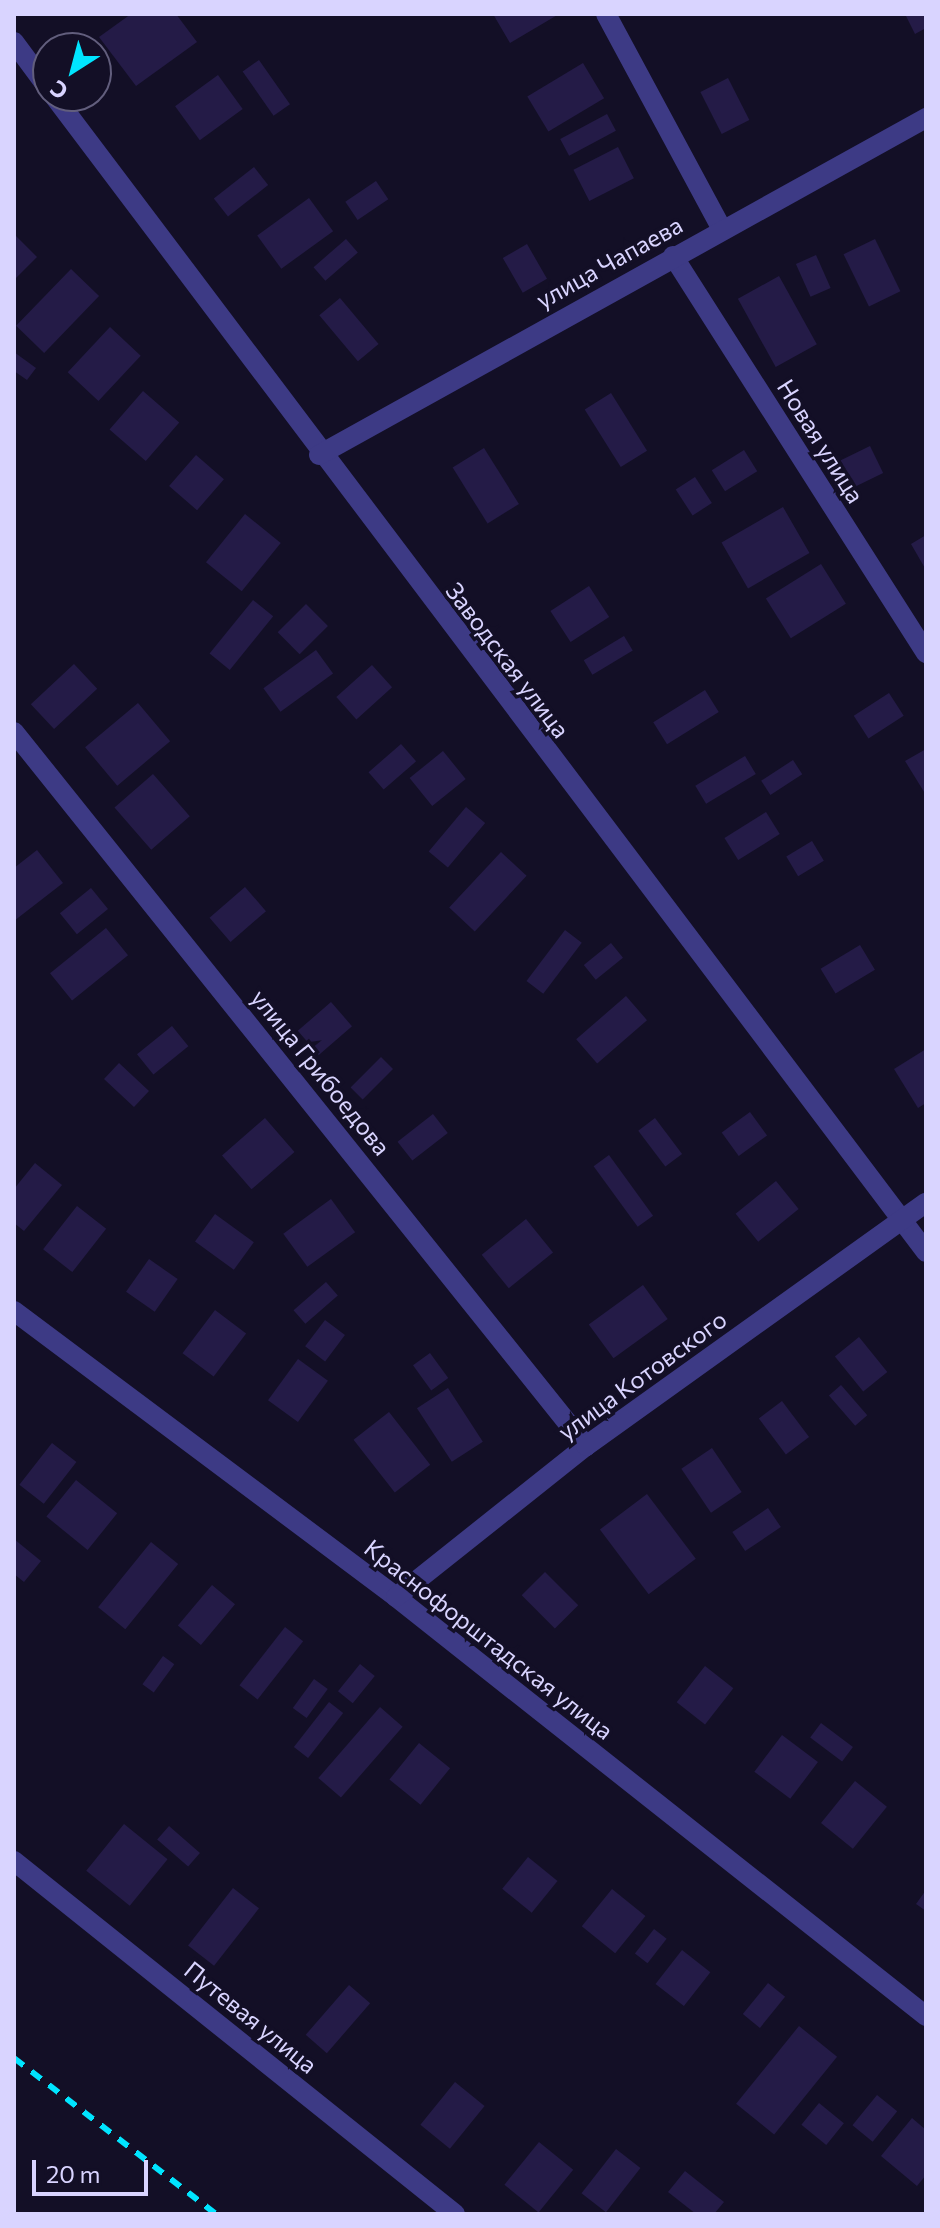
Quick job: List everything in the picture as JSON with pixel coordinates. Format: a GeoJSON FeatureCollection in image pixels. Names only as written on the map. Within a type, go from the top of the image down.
{"type":"FeatureCollection","features":[{"type":"Feature","properties":{"kind":"street"},"geometry":{"type":"LineString","coordinates":[[606,14],[722,229]]}},
{"type":"Feature","properties":{"kind":"street"},"geometry":{"type":"LineString","coordinates":[[14,42],[32,66]]}},
{"type":"Feature","properties":{"kind":"street","name":"Заводская улица"},"geometry":{"type":"LineString","coordinates":[[66,112],[319,455],[926,1252]]}},
{"type":"Feature","properties":{"kind":"street","name":"улица Чапаева"},"geometry":{"type":"LineString","coordinates":[[319,455],[926,118]]}},
{"type":"Feature","properties":{"kind":"street","name":"Новая улица"},"geometry":{"type":"LineString","coordinates":[[673,256],[926,653]]}},
{"type":"Feature","properties":{"kind":"street","name":"улица Грибоедова"},"geometry":{"type":"LineString","coordinates":[[14,732],[586,1446]]}},
{"type":"Feature","properties":{"kind":"street","name":"улица Котовского"},"geometry":{"type":"LineString","coordinates":[[396,1597],[586,1446],[926,1203]]}},
{"type":"Feature","properties":{"kind":"street","name":"Краснофорштадская улица"},"geometry":{"type":"LineString","coordinates":[[14,1311],[396,1597],[926,2016]]}},
{"type":"Feature","properties":{"kind":"street","name":"Путевая улица"},"geometry":{"type":"LineString","coordinates":[[14,1861],[455,2214]]}},
{"type":"Feature","properties":{"kind":"building"},"geometry":{"type":"Polygon","coordinates":[[[131,14],[176,14],[197,42],[136,86],[112,54],[112,32],[106,32],[131,14]]]}},
{"type":"Feature","properties":{"kind":"building"},"geometry":{"type":"Polygon","coordinates":[[[493,14],[559,14],[510,43],[493,14]]]}},
{"type":"Feature","properties":{"kind":"building"},"geometry":{"type":"Polygon","coordinates":[[[905,14],[926,14],[926,28],[915,34],[905,14]]]}},
{"type":"Feature","properties":{"kind":"building"},"geometry":{"type":"Polygon","coordinates":[[[259,60],[290,104],[274,116],[243,71],[259,60]]]}},
{"type":"Feature","properties":{"kind":"building"},"geometry":{"type":"Polygon","coordinates":[[[583,63],[604,98],[548,132],[527,96],[583,63]]]}},
{"type":"Feature","properties":{"kind":"building"},"geometry":{"type":"Polygon","coordinates":[[[218,75],[243,109],[200,140],[175,106],[218,75]]]}},
{"type":"Feature","properties":{"kind":"building"},"geometry":{"type":"Polygon","coordinates":[[[728,78],[749,120],[722,134],[700,92],[728,78]]]}},
{"type":"Feature","properties":{"kind":"building"},"geometry":{"type":"Polygon","coordinates":[[[607,114],[616,131],[569,156],[560,139],[607,114]]]}},
{"type":"Feature","properties":{"kind":"building"},"geometry":{"type":"Polygon","coordinates":[[[618,147],[634,178],[589,201],[573,170],[618,147]]]}},
{"type":"Feature","properties":{"kind":"building"},"geometry":{"type":"Polygon","coordinates":[[[254,167],[268,185],[228,217],[214,198],[254,167]]]}},
{"type":"Feature","properties":{"kind":"building"},"geometry":{"type":"Polygon","coordinates":[[[376,181],[388,199],[358,220],[345,202],[376,181]]]}},
{"type":"Feature","properties":{"kind":"building"},"geometry":{"type":"Polygon","coordinates":[[[309,198],[333,231],[281,269],[257,236],[309,198]]]}},
{"type":"Feature","properties":{"kind":"building"},"geometry":{"type":"Polygon","coordinates":[[[14,234],[37,257],[14,280],[14,234]]]}},
{"type":"Feature","properties":{"kind":"building"},"geometry":{"type":"Polygon","coordinates":[[[346,239],[358,253],[325,281],[314,267],[346,239]]]}},
{"type":"Feature","properties":{"kind":"building"},"geometry":{"type":"Polygon","coordinates":[[[875,239],[900,291],[869,306],[844,254],[875,239]]]}},
{"type":"Feature","properties":{"kind":"building"},"geometry":{"type":"Polygon","coordinates":[[[527,244],[547,279],[523,293],[503,258],[527,244]]]}},
{"type":"Feature","properties":{"kind":"building"},"geometry":{"type":"Polygon","coordinates":[[[816,255],[831,288],[811,297],[796,264],[816,255]]]}},
{"type":"Feature","properties":{"kind":"building"},"geometry":{"type":"Polygon","coordinates":[[[71,269],[99,296],[44,353],[16,326],[71,269]]]}},
{"type":"Feature","properties":{"kind":"building"},"geometry":{"type":"Polygon","coordinates":[[[779,276],[817,344],[776,367],[738,299],[779,276]]]}},
{"type":"Feature","properties":{"kind":"building"},"geometry":{"type":"Polygon","coordinates":[[[340,298],[379,344],[358,361],[319,315],[340,298]]]}},
{"type":"Feature","properties":{"kind":"building"},"geometry":{"type":"Polygon","coordinates":[[[110,327],[141,356],[98,401],[68,372],[110,327]]]}},
{"type":"Feature","properties":{"kind":"building"},"geometry":{"type":"Polygon","coordinates":[[[14,352],[36,368],[27,380],[14,371],[14,352]]]}},
{"type":"Feature","properties":{"kind":"building"},"geometry":{"type":"Polygon","coordinates":[[[143,391],[179,422],[146,461],[110,429],[143,391]]]}},
{"type":"Feature","properties":{"kind":"building"},"geometry":{"type":"Polygon","coordinates":[[[611,393],[647,451],[621,467],[585,409],[611,393]]]}},
{"type":"Feature","properties":{"kind":"building"},"geometry":{"type":"Polygon","coordinates":[[[870,446],[883,473],[846,491],[833,464],[870,446]]]}},
{"type":"Feature","properties":{"kind":"building"},"geometry":{"type":"Polygon","coordinates":[[[484,448],[519,504],[488,524],[453,468],[484,448]]]}},
{"type":"Feature","properties":{"kind":"building"},"geometry":{"type":"Polygon","coordinates":[[[744,450],[757,471],[725,491],[712,470],[744,450]]]}},
{"type":"Feature","properties":{"kind":"building"},"geometry":{"type":"Polygon","coordinates":[[[196,455],[224,479],[197,510],[169,486],[196,455]]]}},
{"type":"Feature","properties":{"kind":"building"},"geometry":{"type":"Polygon","coordinates":[[[695,477],[712,503],[693,516],[676,490],[695,477]]]}},
{"type":"Feature","properties":{"kind":"building"},"geometry":{"type":"Polygon","coordinates":[[[783,507],[810,553],[748,588],[722,542],[783,507]]]}},
{"type":"Feature","properties":{"kind":"building"},"geometry":{"type":"Polygon","coordinates":[[[245,514],[281,543],[242,591],[206,562],[245,514]]]}},
{"type":"Feature","properties":{"kind":"building"},"geometry":{"type":"Polygon","coordinates":[[[926,535],[926,570],[911,544],[926,535]]]}},
{"type":"Feature","properties":{"kind":"building"},"geometry":{"type":"Polygon","coordinates":[[[821,564],[846,604],[791,638],[766,598],[821,564]]]}},
{"type":"Feature","properties":{"kind":"building"},"geometry":{"type":"Polygon","coordinates":[[[589,586],[609,617],[571,642],[550,611],[589,586]]]}},
{"type":"Feature","properties":{"kind":"building"},"geometry":{"type":"Polygon","coordinates":[[[253,600],[273,616],[230,670],[210,654],[253,600]]]}},
{"type":"Feature","properties":{"kind":"building"},"geometry":{"type":"Polygon","coordinates":[[[306,604],[328,626],[300,654],[278,632],[306,604]]]}},
{"type":"Feature","properties":{"kind":"building"},"geometry":{"type":"Polygon","coordinates":[[[624,636],[633,651],[592,675],[584,660],[624,636]]]}},
{"type":"Feature","properties":{"kind":"building"},"geometry":{"type":"Polygon","coordinates":[[[316,650],[333,673],[280,712],[263,688],[316,650]]]}},
{"type":"Feature","properties":{"kind":"building"},"geometry":{"type":"Polygon","coordinates":[[[74,664],[97,689],[54,729],[31,704],[74,664]]]}},
{"type":"Feature","properties":{"kind":"building"},"geometry":{"type":"Polygon","coordinates":[[[372,665],[392,687],[356,719],[336,697],[372,665]]]}},
{"type":"Feature","properties":{"kind":"building"},"geometry":{"type":"Polygon","coordinates":[[[705,690],[719,712],[667,744],[653,722],[705,690]]]}},
{"type":"Feature","properties":{"kind":"building"},"geometry":{"type":"Polygon","coordinates":[[[889,693],[904,716],[868,739],[854,716],[889,693]]]}},
{"type":"Feature","properties":{"kind":"building"},"geometry":{"type":"Polygon","coordinates":[[[138,703],[170,741],[117,786],[85,747],[138,703]]]}},
{"type":"Feature","properties":{"kind":"building"},"geometry":{"type":"Polygon","coordinates":[[[401,744],[416,761],[384,790],[369,772],[401,744]]]}},
{"type":"Feature","properties":{"kind":"building"},"geometry":{"type":"Polygon","coordinates":[[[926,749],[926,795],[905,761],[926,749]]]}},
{"type":"Feature","properties":{"kind":"building"},"geometry":{"type":"Polygon","coordinates":[[[443,751],[466,779],[432,806],[410,778],[443,751]]]}},
{"type":"Feature","properties":{"kind":"building"},"geometry":{"type":"Polygon","coordinates":[[[745,756],[756,774],[706,804],[695,786],[745,756]]]}},
{"type":"Feature","properties":{"kind":"building"},"geometry":{"type":"Polygon","coordinates":[[[793,760],[802,774],[770,795],[761,781],[793,760]]]}},
{"type":"Feature","properties":{"kind":"building"},"geometry":{"type":"Polygon","coordinates":[[[153,774],[190,816],[151,850],[115,807],[153,774]]]}},
{"type":"Feature","properties":{"kind":"building"},"geometry":{"type":"Polygon","coordinates":[[[466,807],[485,823],[448,868],[429,851],[466,807]]]}},
{"type":"Feature","properties":{"kind":"building"},"geometry":{"type":"Polygon","coordinates":[[[766,812],[780,834],[738,860],[724,838],[766,812]]]}},
{"type":"Feature","properties":{"kind":"building"},"geometry":{"type":"Polygon","coordinates":[[[812,841],[824,861],[798,876],[786,856],[812,841]]]}},
{"type":"Feature","properties":{"kind":"building"},"geometry":{"type":"Polygon","coordinates":[[[37,850],[63,883],[14,921],[14,868],[37,850]]]}},
{"type":"Feature","properties":{"kind":"building"},"geometry":{"type":"Polygon","coordinates":[[[501,852],[527,876],[475,931],[449,908],[501,852]]]}},
{"type":"Feature","properties":{"kind":"building"},"geometry":{"type":"Polygon","coordinates":[[[245,887],[266,911],[231,942],[210,918],[245,887]]]}},
{"type":"Feature","properties":{"kind":"building"},"geometry":{"type":"Polygon","coordinates":[[[91,888],[108,909],[77,934],[60,913],[91,888]]]}},
{"type":"Feature","properties":{"kind":"building"},"geometry":{"type":"Polygon","coordinates":[[[106,928],[128,955],[72,1001],[50,973],[106,928]]]}},
{"type":"Feature","properties":{"kind":"building"},"geometry":{"type":"Polygon","coordinates":[[[565,930],[582,943],[543,994],[526,981],[565,930]]]}},
{"type":"Feature","properties":{"kind":"building"},"geometry":{"type":"Polygon","coordinates":[[[611,943],[623,958],[596,980],[584,965],[611,943]]]}},
{"type":"Feature","properties":{"kind":"building"},"geometry":{"type":"Polygon","coordinates":[[[860,945],[875,970],[836,994],[821,969],[860,945]]]}},
{"type":"Feature","properties":{"kind":"building"},"geometry":{"type":"Polygon","coordinates":[[[626,996],[647,1020],[597,1063],[576,1039],[626,996]]]}},
{"type":"Feature","properties":{"kind":"building"},"geometry":{"type":"Polygon","coordinates":[[[331,1002],[352,1026],[319,1055],[298,1031],[331,1002]]]}},
{"type":"Feature","properties":{"kind":"building"},"geometry":{"type":"Polygon","coordinates":[[[172,1026],[188,1046],[153,1075],[137,1054],[172,1026]]]}},
{"type":"Feature","properties":{"kind":"building"},"geometry":{"type":"Polygon","coordinates":[[[926,1049],[926,1103],[918,1108],[894,1069],[926,1049]]]}},
{"type":"Feature","properties":{"kind":"building"},"geometry":{"type":"Polygon","coordinates":[[[381,1057],[393,1069],[363,1099],[351,1087],[381,1057]]]}},
{"type":"Feature","properties":{"kind":"building"},"geometry":{"type":"Polygon","coordinates":[[[119,1063],[149,1091],[134,1107],[104,1079],[119,1063]]]}},
{"type":"Feature","properties":{"kind":"building"},"geometry":{"type":"Polygon","coordinates":[[[750,1112],[767,1135],[739,1156],[722,1133],[750,1112]]]}},
{"type":"Feature","properties":{"kind":"building"},"geometry":{"type":"Polygon","coordinates":[[[433,1114],[448,1133],[412,1161],[398,1142],[433,1114]]]}},
{"type":"Feature","properties":{"kind":"building"},"geometry":{"type":"Polygon","coordinates":[[[265,1118],[295,1152],[252,1189],[222,1155],[265,1118]]]}},
{"type":"Feature","properties":{"kind":"building"},"geometry":{"type":"Polygon","coordinates":[[[655,1118],[682,1154],[665,1167],[638,1131],[655,1118]]]}},
{"type":"Feature","properties":{"kind":"building"},"geometry":{"type":"Polygon","coordinates":[[[609,1155],[653,1216],[638,1227],[594,1166],[609,1155]]]}},
{"type":"Feature","properties":{"kind":"building"},"geometry":{"type":"Polygon","coordinates":[[[35,1163],[62,1185],[24,1231],[14,1223],[14,1189],[35,1163]]]}},
{"type":"Feature","properties":{"kind":"building"},"geometry":{"type":"Polygon","coordinates":[[[776,1181],[799,1209],[758,1242],[736,1214],[776,1181]]]}},
{"type":"Feature","properties":{"kind":"building"},"geometry":{"type":"Polygon","coordinates":[[[331,1199],[355,1232],[307,1267],[283,1234],[331,1199]]]}},
{"type":"Feature","properties":{"kind":"building"},"geometry":{"type":"Polygon","coordinates":[[[77,1206],[106,1229],[72,1272],[43,1249],[77,1206]]]}},
{"type":"Feature","properties":{"kind":"building"},"geometry":{"type":"Polygon","coordinates":[[[215,1214],[254,1242],[234,1270],[195,1242],[215,1214]]]}},
{"type":"Feature","properties":{"kind":"building"},"geometry":{"type":"Polygon","coordinates":[[[526,1219],[553,1252],[509,1288],[482,1255],[526,1219]]]}},
{"type":"Feature","properties":{"kind":"building"},"geometry":{"type":"Polygon","coordinates":[[[149,1259],[178,1279],[155,1312],[126,1292],[149,1259]]]}},
{"type":"Feature","properties":{"kind":"building"},"geometry":{"type":"Polygon","coordinates":[[[326,1282],[338,1296],[305,1324],[294,1310],[326,1282]]]}},
{"type":"Feature","properties":{"kind":"building"},"geometry":{"type":"Polygon","coordinates":[[[643,1285],[668,1319],[613,1358],[589,1324],[643,1285]]]}},
{"type":"Feature","properties":{"kind":"building"},"geometry":{"type":"Polygon","coordinates":[[[215,1310],[246,1333],[214,1377],[183,1353],[215,1310]]]}},
{"type":"Feature","properties":{"kind":"building"},"geometry":{"type":"Polygon","coordinates":[[[325,1320],[345,1335],[325,1361],[305,1346],[325,1320]]]}},
{"type":"Feature","properties":{"kind":"building"},"geometry":{"type":"Polygon","coordinates":[[[859,1337],[887,1372],[863,1391],[835,1357],[859,1337]]]}},
{"type":"Feature","properties":{"kind":"building"},"geometry":{"type":"Polygon","coordinates":[[[430,1353],[448,1378],[431,1390],[413,1365],[430,1353]]]}},
{"type":"Feature","properties":{"kind":"building"},"geometry":{"type":"Polygon","coordinates":[[[298,1359],[328,1381],[298,1422],[268,1400],[298,1359]]]}},
{"type":"Feature","properties":{"kind":"building"},"geometry":{"type":"Polygon","coordinates":[[[841,1385],[867,1415],[855,1426],[829,1395],[841,1385]]]}},
{"type":"Feature","properties":{"kind":"building"},"geometry":{"type":"Polygon","coordinates":[[[448,1388],[483,1442],[452,1462],[417,1408],[448,1388]]]}},
{"type":"Feature","properties":{"kind":"building"},"geometry":{"type":"Polygon","coordinates":[[[782,1401],[809,1437],[786,1454],[759,1418],[782,1401]]]}},
{"type":"Feature","properties":{"kind":"building"},"geometry":{"type":"Polygon","coordinates":[[[389,1412],[430,1465],[395,1493],[354,1440],[389,1412]]]}},
{"type":"Feature","properties":{"kind":"building"},"geometry":{"type":"Polygon","coordinates":[[[52,1443],[76,1462],[44,1504],[19,1485],[52,1443]]]}},
{"type":"Feature","properties":{"kind":"building"},"geometry":{"type":"Polygon","coordinates":[[[712,1448],[742,1492],[711,1513],[681,1469],[712,1448]]]}},
{"type":"Feature","properties":{"kind":"building"},"geometry":{"type":"Polygon","coordinates":[[[76,1480],[117,1513],[88,1550],[46,1517],[76,1480]]]}},
{"type":"Feature","properties":{"kind":"building"},"geometry":{"type":"Polygon","coordinates":[[[647,1494],[696,1559],[649,1594],[600,1530],[647,1494]]]}},
{"type":"Feature","properties":{"kind":"building"},"geometry":{"type":"Polygon","coordinates":[[[768,1508],[781,1527],[745,1551],[732,1532],[768,1508]]]}},
{"type":"Feature","properties":{"kind":"building"},"geometry":{"type":"Polygon","coordinates":[[[14,1539],[41,1561],[24,1582],[14,1574],[14,1539]]]}},
{"type":"Feature","properties":{"kind":"building"},"geometry":{"type":"Polygon","coordinates":[[[151,1542],[178,1564],[125,1629],[98,1607],[151,1542]]]}},
{"type":"Feature","properties":{"kind":"building"},"geometry":{"type":"Polygon","coordinates":[[[545,1572],[578,1605],[555,1629],[522,1595],[545,1572]]]}},
{"type":"Feature","properties":{"kind":"building"},"geometry":{"type":"Polygon","coordinates":[[[212,1585],[235,1604],[201,1645],[178,1626],[212,1585]]]}},
{"type":"Feature","properties":{"kind":"building"},"geometry":{"type":"Polygon","coordinates":[[[285,1627],[303,1641],[258,1699],[239,1685],[285,1627]]]}},
{"type":"Feature","properties":{"kind":"building"},"geometry":{"type":"Polygon","coordinates":[[[163,1656],[174,1664],[154,1693],[142,1684],[163,1656]]]}},
{"type":"Feature","properties":{"kind":"building"},"geometry":{"type":"Polygon","coordinates":[[[360,1664],[375,1676],[353,1703],[338,1691],[360,1664]]]}},
{"type":"Feature","properties":{"kind":"building"},"geometry":{"type":"Polygon","coordinates":[[[705,1666],[733,1688],[705,1724],[677,1702],[705,1666]]]}},
{"type":"Feature","properties":{"kind":"building"},"geometry":{"type":"Polygon","coordinates":[[[314,1679],[328,1689],[307,1718],[293,1708],[314,1679]]]}},
{"type":"Feature","properties":{"kind":"building"},"geometry":{"type":"Polygon","coordinates":[[[329,1702],[343,1713],[308,1758],[294,1747],[329,1702]]]}},
{"type":"Feature","properties":{"kind":"building"},"geometry":{"type":"Polygon","coordinates":[[[380,1707],[403,1727],[341,1798],[318,1778],[380,1707]]]}},
{"type":"Feature","properties":{"kind":"building"},"geometry":{"type":"Polygon","coordinates":[[[821,1723],[853,1747],[842,1761],[810,1737],[821,1723]]]}},
{"type":"Feature","properties":{"kind":"building"},"geometry":{"type":"Polygon","coordinates":[[[782,1735],[818,1762],[790,1799],[754,1772],[782,1735]]]}},
{"type":"Feature","properties":{"kind":"building"},"geometry":{"type":"Polygon","coordinates":[[[419,1743],[450,1768],[421,1805],[389,1780],[419,1743]]]}},
{"type":"Feature","properties":{"kind":"building"},"geometry":{"type":"Polygon","coordinates":[[[855,1781],[887,1807],[853,1849],[821,1823],[855,1781]]]}},
{"type":"Feature","properties":{"kind":"building"},"geometry":{"type":"Polygon","coordinates":[[[124,1824],[168,1859],[130,1906],[86,1871],[124,1824]]]}},
{"type":"Feature","properties":{"kind":"building"},"geometry":{"type":"Polygon","coordinates":[[[169,1826],[200,1853],[188,1866],[157,1840],[169,1826]]]}},
{"type":"Feature","properties":{"kind":"building"},"geometry":{"type":"Polygon","coordinates":[[[528,1857],[558,1881],[532,1913],[502,1889],[528,1857]]]}},
{"type":"Feature","properties":{"kind":"building"},"geometry":{"type":"Polygon","coordinates":[[[233,1888],[259,1908],[214,1966],[188,1946],[233,1888]]]}},
{"type":"Feature","properties":{"kind":"building"},"geometry":{"type":"Polygon","coordinates":[[[612,1889],[645,1916],[615,1953],[582,1926],[612,1889]]]}},
{"type":"Feature","properties":{"kind":"building"},"geometry":{"type":"Polygon","coordinates":[[[926,1890],[926,1911],[916,1904],[926,1890]]]}},
{"type":"Feature","properties":{"kind":"building"},"geometry":{"type":"Polygon","coordinates":[[[654,1929],[667,1939],[648,1963],[635,1953],[654,1929]]]}},
{"type":"Feature","properties":{"kind":"building"},"geometry":{"type":"Polygon","coordinates":[[[682,1950],[710,1972],[684,2006],[656,1984],[682,1950]]]}},
{"type":"Feature","properties":{"kind":"building"},"geometry":{"type":"Polygon","coordinates":[[[768,1983],[785,1997],[760,2028],[743,2014],[768,1983]]]}},
{"type":"Feature","properties":{"kind":"building"},"geometry":{"type":"Polygon","coordinates":[[[349,1985],[370,2003],[327,2053],[306,2035],[349,1985]]]}},
{"type":"Feature","properties":{"kind":"building"},"geometry":{"type":"Polygon","coordinates":[[[799,2026],[837,2057],[774,2135],[736,2104],[799,2026]]]}},
{"type":"Feature","properties":{"kind":"building"},"geometry":{"type":"Polygon","coordinates":[[[455,2082],[485,2106],[450,2149],[420,2125],[455,2082]]]}},
{"type":"Feature","properties":{"kind":"building"},"geometry":{"type":"Polygon","coordinates":[[[877,2095],[897,2111],[873,2142],[852,2125],[877,2095]]]}},
{"type":"Feature","properties":{"kind":"building"},"geometry":{"type":"Polygon","coordinates":[[[819,2103],[844,2123],[826,2145],[801,2125],[819,2103]]]}},
{"type":"Feature","properties":{"kind":"building"},"geometry":{"type":"Polygon","coordinates":[[[912,2118],[926,2130],[926,2175],[917,2186],[881,2156],[912,2118]]]}},
{"type":"Feature","properties":{"kind":"building"},"geometry":{"type":"Polygon","coordinates":[[[539,2142],[573,2170],[539,2212],[504,2185],[539,2142]]]}},
{"type":"Feature","properties":{"kind":"building"},"geometry":{"type":"Polygon","coordinates":[[[616,2149],[640,2168],[606,2212],[582,2193],[616,2149]]]}},
{"type":"Feature","properties":{"kind":"building"},"geometry":{"type":"Polygon","coordinates":[[[685,2171],[724,2202],[714,2214],[696,2214],[668,2192],[685,2171]]]}},
{"type":"Feature","properties":{"kind":"railway"},"geometry":{"type":"LineString","coordinates":[[14,2058],[216,2214]]}}]}
